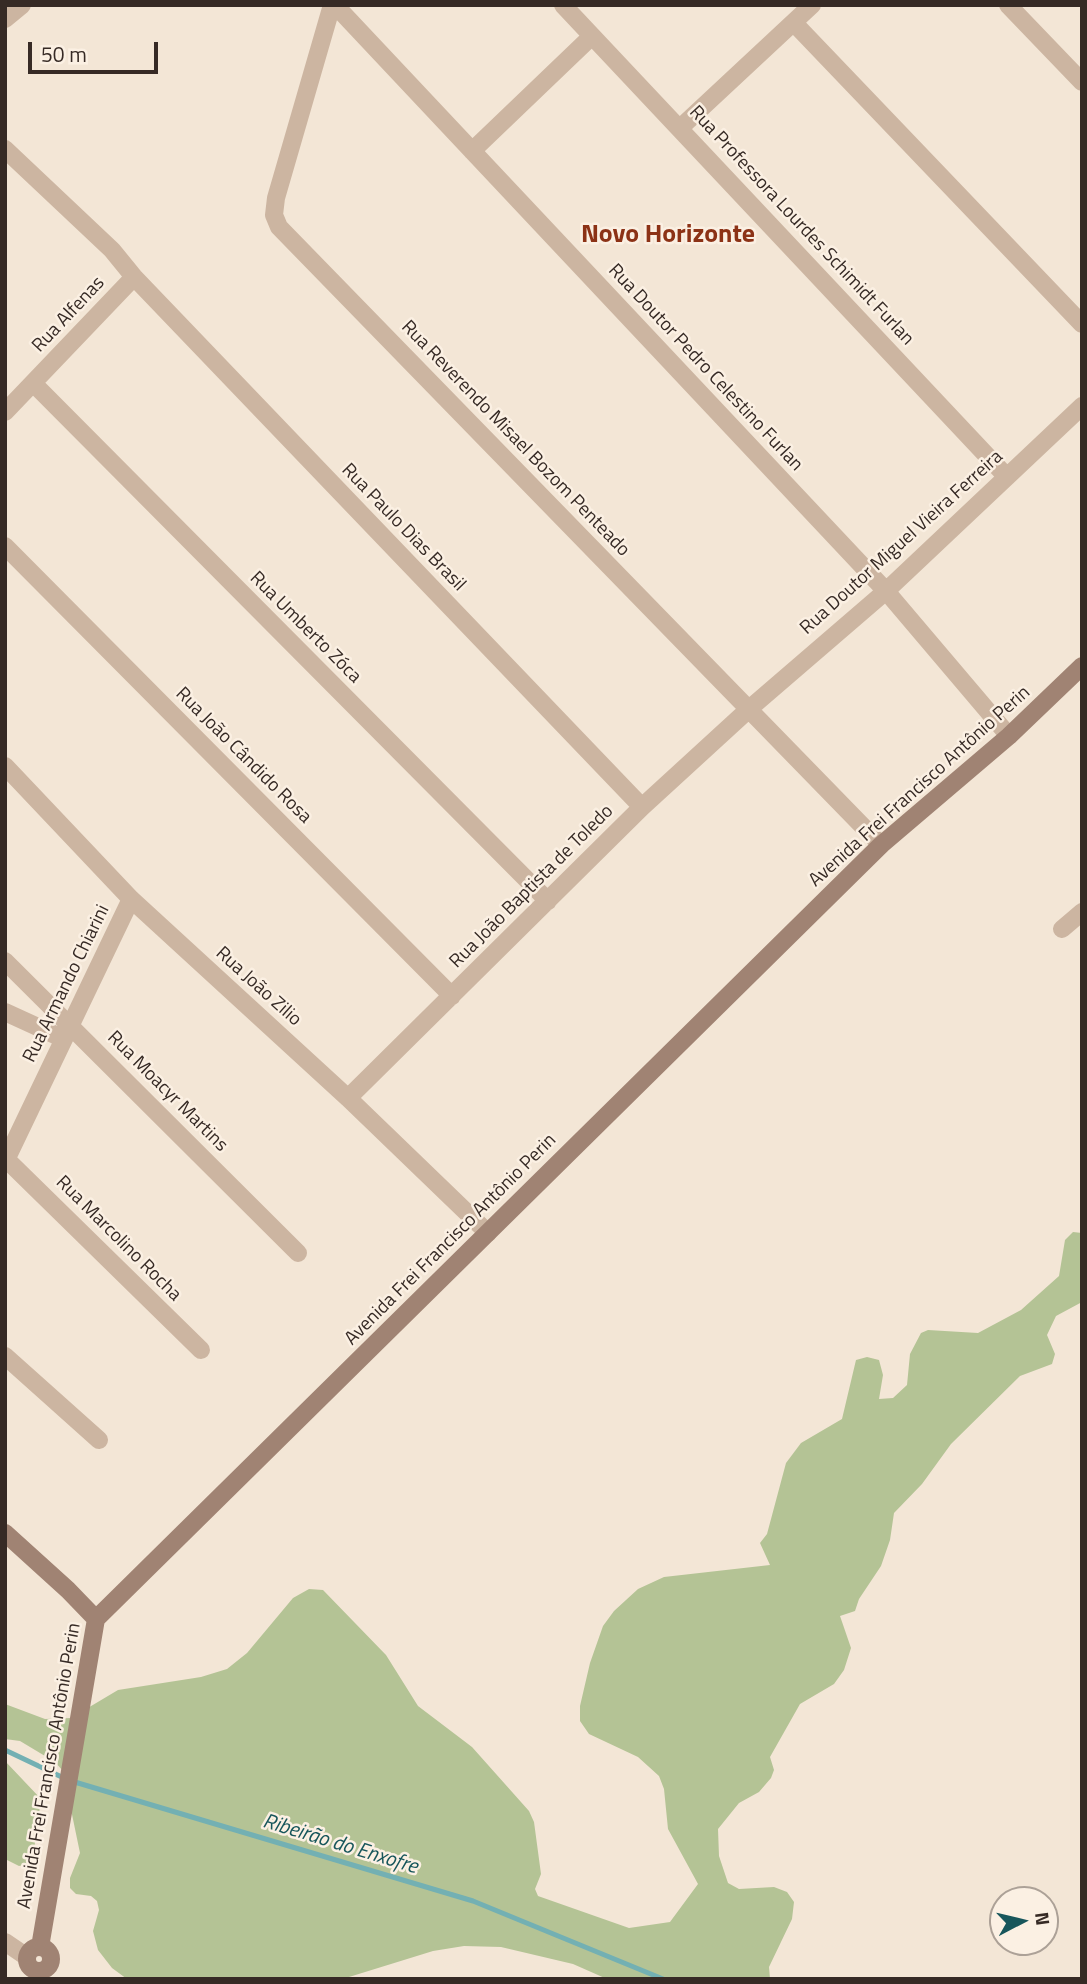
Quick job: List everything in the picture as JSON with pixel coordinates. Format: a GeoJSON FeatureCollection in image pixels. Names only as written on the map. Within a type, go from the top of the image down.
{"type":"FeatureCollection","features":[{"type":"Feature","properties":{"kind":"street"},"geometry":{"type":"LineString","coordinates":[[5,19],[22,5]]}},
{"type":"Feature","properties":{"kind":"street","name":"Rua Doutor Pedro Celestino Furlan"},"geometry":{"type":"LineString","coordinates":[[334,5],[886,591],[1009,736]]}},
{"type":"Feature","properties":{"kind":"street","name":"Rua Reverendo Misael Bozom Penteado"},"geometry":{"type":"LineString","coordinates":[[334,5],[276,198],[274,215],[279,227],[881,845]]}},
{"type":"Feature","properties":{"kind":"street","name":"Rua Professora Lourdes Schimidt Furlan"},"geometry":{"type":"LineString","coordinates":[[563,5],[1007,477]]}},
{"type":"Feature","properties":{"kind":"street"},"geometry":{"type":"LineString","coordinates":[[680,128],[812,5]]}},
{"type":"Feature","properties":{"kind":"street"},"geometry":{"type":"LineString","coordinates":[[1008,5],[1082,82]]}},
{"type":"Feature","properties":{"kind":"street"},"geometry":{"type":"LineString","coordinates":[[794,23],[1082,324]]}},
{"type":"Feature","properties":{"kind":"street"},"geometry":{"type":"LineString","coordinates":[[472,151],[592,36]]}},
{"type":"Feature","properties":{"kind":"street","name":"Rua Paulo Dias Brasil"},"geometry":{"type":"LineString","coordinates":[[9,161],[112,250],[134,277],[642,807]]}},
{"type":"Feature","properties":{"kind":"street","name":"Rua Alfenas"},"geometry":{"type":"LineString","coordinates":[[5,412],[134,277]]}},
{"type":"Feature","properties":{"kind":"street","name":"Rua Umberto Zóca"},"geometry":{"type":"LineString","coordinates":[[34,384],[548,901]]}},
{"type":"Feature","properties":{"kind":"street","name":"Rua Doutor Miguel Vieira Ferreira"},"geometry":{"type":"LineString","coordinates":[[749,709],[886,591],[1082,406]]}},
{"type":"Feature","properties":{"kind":"street","name":"Rua João Cândido Rosa"},"geometry":{"type":"LineString","coordinates":[[5,546],[452,996]]}},
{"type":"Feature","properties":{"kind":"street","name":"Avenida Frei Francisco Antônio Perin"},"geometry":{"type":"LineString","coordinates":[[34,1952],[96,1619],[881,845],[1009,736],[1082,666]]}},
{"type":"Feature","properties":{"kind":"street","name":"Rua João Baptista de Toledo"},"geometry":{"type":"LineString","coordinates":[[348,1098],[642,807],[749,709]]}},
{"type":"Feature","properties":{"kind":"street","name":"Rua João Zilio"},"geometry":{"type":"LineString","coordinates":[[5,766],[131,899],[348,1098],[488,1233]]}},
{"type":"Feature","properties":{"kind":"street","name":"Rua Armando Chiarini"},"geometry":{"type":"LineString","coordinates":[[6,1160],[131,899]]}},
{"type":"Feature","properties":{"kind":"street"},"geometry":{"type":"LineString","coordinates":[[1062,929],[1082,912]]}},
{"type":"Feature","properties":{"kind":"street","name":"Rua Moacyr Martins"},"geometry":{"type":"LineString","coordinates":[[5,961],[68,1032],[298,1253]]}},
{"type":"Feature","properties":{"kind":"street"},"geometry":{"type":"LineString","coordinates":[[5,1012],[68,1032]]}},
{"type":"Feature","properties":{"kind":"street","name":"Rua Marcolino Rocha"},"geometry":{"type":"LineString","coordinates":[[6,1160],[201,1350]]}},
{"type":"Feature","properties":{"kind":"street"},"geometry":{"type":"LineString","coordinates":[[5,1356],[99,1440]]}},
{"type":"Feature","properties":{"kind":"street"},"geometry":{"type":"LineString","coordinates":[[5,1533],[96,1619]]}},
{"type":"Feature","properties":{"kind":"street"},"geometry":{"type":"LineString","coordinates":[[5,1942],[34,1952],[47,1950],[50,1973]]}},
{"type":"Feature","properties":{"kind":"green space"},"geometry":{"type":"Polygon","coordinates":[[[1073,1232],[1082,1233],[1082,1302],[1056,1316],[1047,1335],[1055,1354],[1052,1364],[1020,1376],[951,1444],[922,1484],[894,1513],[890,1540],[881,1566],[859,1599],[855,1611],[840,1616],[851,1648],[844,1670],[834,1684],[800,1704],[770,1757],[774,1770],[771,1778],[759,1792],[739,1803],[718,1829],[719,1856],[728,1883],[739,1889],[774,1887],[787,1892],[794,1902],[792,1919],[769,1967],[770,1979],[607,1979],[573,1964],[501,1947],[464,1946],[433,1951],[349,1977],[127,1979],[112,1968],[98,1950],[93,1931],[99,1910],[97,1901],[91,1896],[76,1894],[70,1888],[70,1878],[80,1853],[63,1771],[55,1762],[20,1741],[5,1739],[5,1704],[45,1719],[71,1718],[118,1690],[201,1677],[227,1669],[247,1653],[293,1598],[309,1589],[323,1590],[386,1655],[418,1706],[472,1747],[529,1811],[534,1822],[541,1874],[535,1889],[538,1896],[629,1928],[670,1922],[698,1884],[668,1829],[664,1789],[659,1776],[638,1757],[589,1734],[580,1721],[580,1706],[590,1663],[603,1626],[614,1611],[638,1589],[664,1577],[770,1565],[760,1543],[767,1534],[786,1463],[801,1443],[842,1419],[856,1360],[867,1357],[879,1360],[883,1375],[879,1399],[893,1398],[907,1385],[910,1354],[921,1333],[928,1330],[978,1333],[1021,1310],[1059,1276],[1065,1240],[1073,1232]]]}},
{"type":"Feature","properties":{"kind":"green space"},"geometry":{"type":"Polygon","coordinates":[[[5,1761],[41,1799],[33,1857],[28,1864],[19,1866],[5,1859],[5,1761]]]}},
{"type":"Feature","properties":{"kind":"waterway","name":"Ribeirão do Enxofre"},"geometry":{"type":"LineString","coordinates":[[5,1750],[68,1780],[473,1901],[663,1979]]}},
{"type":"Feature","properties":{"kind":"district","name":"Novo Horizonte"},"geometry":{"type":"Point","coordinates":[668,236]}}]}
